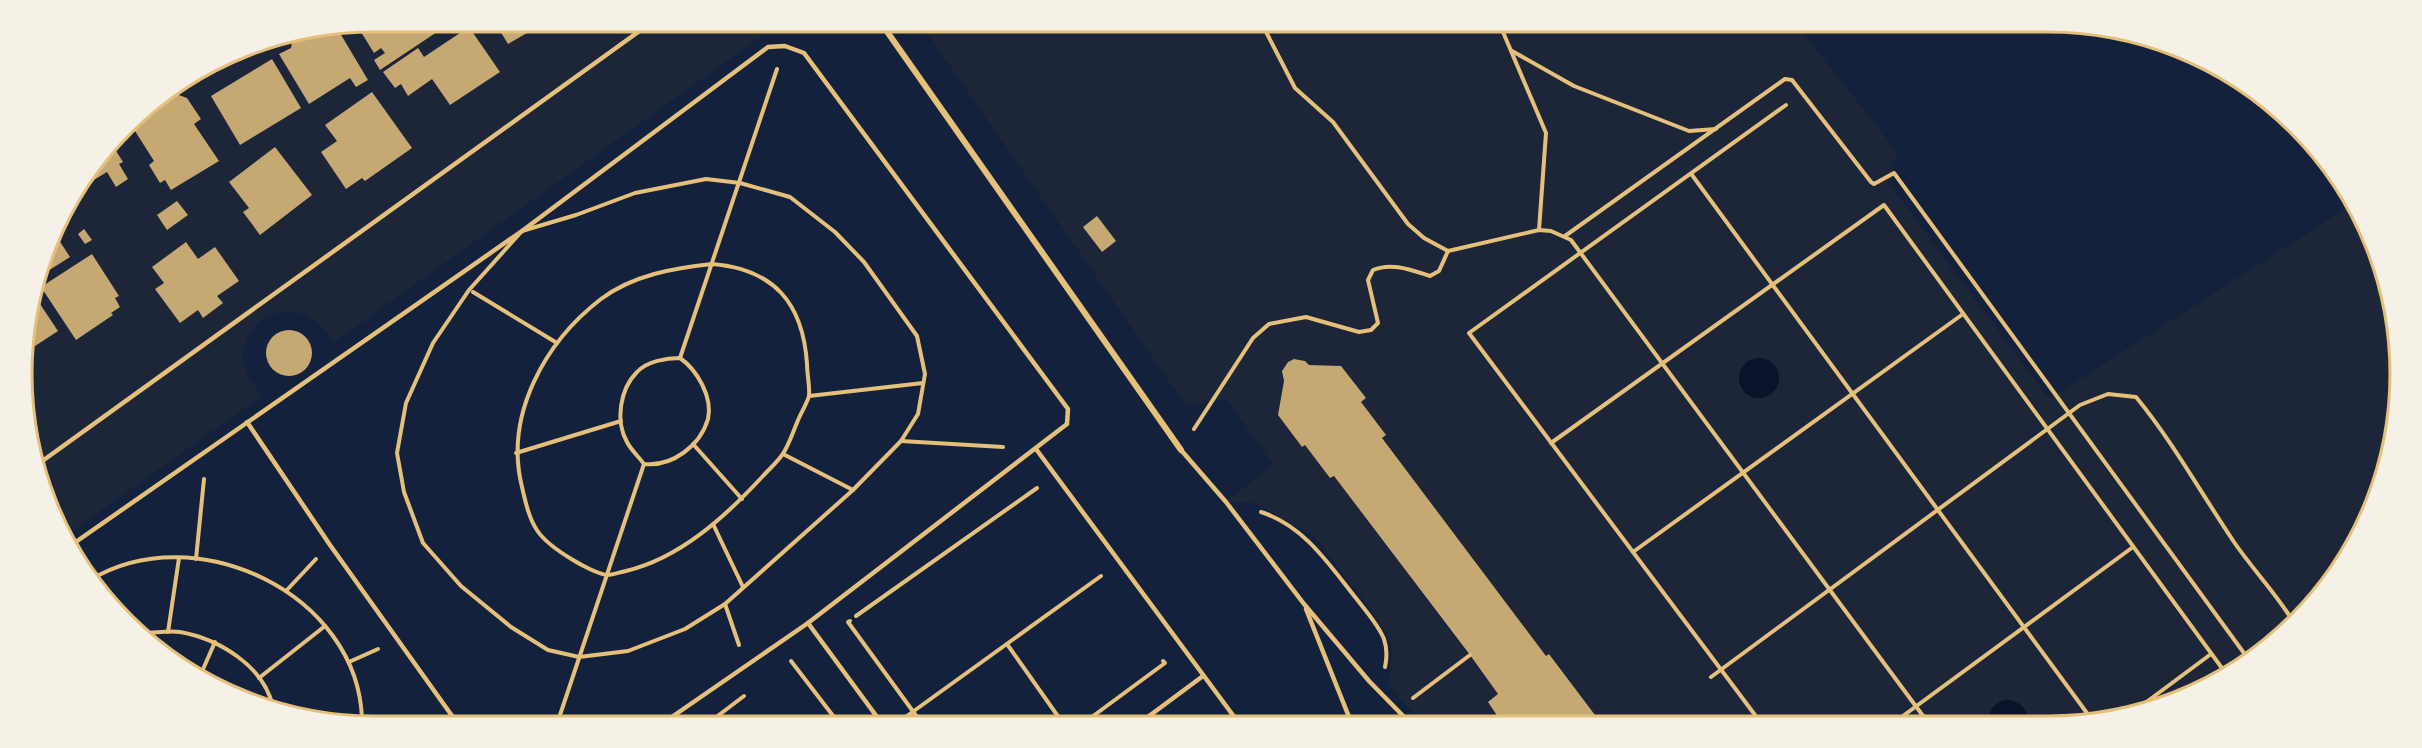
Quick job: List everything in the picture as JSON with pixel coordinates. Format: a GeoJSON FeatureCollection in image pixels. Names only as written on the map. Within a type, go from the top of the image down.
{"type":"FeatureCollection","features":[{"type":"Feature","properties":{"kind":"street"},"geometry":{"type":"LineString","coordinates":[[887,32],[1181,450]]}},
{"type":"Feature","properties":{"kind":"lane"},"geometry":{"type":"LineString","coordinates":[[43,461],[638,32]]}},
{"type":"Feature","properties":{"kind":"lane"},"geometry":{"type":"LineString","coordinates":[[76,542],[522,231],[768,47],[785,46],[804,53],[1068,409],[1067,424],[808,623],[673,716]]}},
{"type":"Feature","properties":{"kind":"lane"},"geometry":{"type":"LineString","coordinates":[[247,422],[330,545],[452,716]]}},
{"type":"Feature","properties":{"kind":"lane"},"geometry":{"type":"LineString","coordinates":[[1036,449],[1233,716]]}},
{"type":"Feature","properties":{"kind":"lane"},"geometry":{"type":"LineString","coordinates":[[1181,450],[1226,501],[1304,604],[1402,716]]}},
{"type":"Feature","properties":{"kind":"lane"},"geometry":{"type":"LineString","coordinates":[[1304,604],[1349,716]]}},
{"type":"Feature","properties":{"kind":"lane"},"geometry":{"type":"LineString","coordinates":[[808,623],[876,716]]}},
{"type":"Feature","properties":{"kind":"lane"},"geometry":{"type":"LineString","coordinates":[[1149,716],[1203,676]]}},
{"type":"Feature","properties":{"kind":"path"},"geometry":{"type":"LineString","coordinates":[[1266,32],[1295,88],[1333,122],[1408,224],[1424,238],[1448,251],[1539,230],[1571,240],[1923,716]]}},
{"type":"Feature","properties":{"kind":"path"},"geometry":{"type":"LineString","coordinates":[[1503,32],[1546,133],[1539,230]]}},
{"type":"Feature","properties":{"kind":"path"},"geometry":{"type":"LineString","coordinates":[[681,358],[785,46]]}},
{"type":"Feature","properties":{"kind":"path"},"geometry":{"type":"LineString","coordinates":[[1512,51],[1574,86],[1689,131],[1718,129]]}},
{"type":"Feature","properties":{"kind":"path"},"geometry":{"type":"LineString","coordinates":[[1564,236],[1718,129],[1785,79],[1792,80],[1871,182],[1874,184],[1894,173],[2068,415],[2245,654]]}},
{"type":"Feature","properties":{"kind":"path"},"geometry":{"type":"LineString","coordinates":[[1756,716],[1469,333],[1692,175],[1786,105]]}},
{"type":"Feature","properties":{"kind":"path"},"geometry":{"type":"LineString","coordinates":[[1692,175],[2089,714]]}},
{"type":"Feature","properties":{"kind":"path"},"geometry":{"type":"LineString","coordinates":[[706,179],[740,183],[790,197],[835,232],[864,262],[917,336],[925,374],[918,414],[902,441],[853,490],[725,604],[685,629],[628,651],[579,657],[548,650],[511,627],[461,586],[423,543],[404,492],[397,453],[406,403],[433,343],[469,290],[522,231],[576,215],[635,193],[706,179]]}},
{"type":"Feature","properties":{"kind":"path"},"geometry":{"type":"LineString","coordinates":[[1551,443],[1884,205],[2222,669]]}},
{"type":"Feature","properties":{"kind":"path"},"geometry":{"type":"LineString","coordinates":[[1181,450],[1252,338],[1269,324],[1306,317],[1359,332],[1371,330],[1378,323],[1368,280],[1373,270],[1383,266],[1392,266],[1430,276],[1439,271],[1448,251]]}},
{"type":"Feature","properties":{"kind":"path"},"geometry":{"type":"LineString","coordinates":[[712,264],[760,275],[780,289],[796,313],[806,345],[809,396],[783,454],[742,499],[695,539],[648,566],[607,575],[576,561],[550,545],[530,521],[518,472],[516,453],[519,428],[534,381],[566,331],[603,298],[630,284],[670,269],[712,264]]}},
{"type":"Feature","properties":{"kind":"path"},"geometry":{"type":"LineString","coordinates":[[469,290],[557,343]]}},
{"type":"Feature","properties":{"kind":"path"},"geometry":{"type":"LineString","coordinates":[[1633,552],[1963,314]]}},
{"type":"Feature","properties":{"kind":"path"},"geometry":{"type":"LineString","coordinates":[[665,358],[681,358],[694,368],[705,391],[708,417],[693,444],[679,457],[657,465],[644,464],[626,441],[621,421],[622,398],[637,371],[665,358]]}},
{"type":"Feature","properties":{"kind":"path"},"geometry":{"type":"LineString","coordinates":[[809,396],[923,383]]}},
{"type":"Feature","properties":{"kind":"path"},"geometry":{"type":"LineString","coordinates":[[1711,677],[2080,405],[2108,394],[2136,397],[2162,428],[2235,543],[2290,616]]}},
{"type":"Feature","properties":{"kind":"path"},"geometry":{"type":"LineString","coordinates":[[516,453],[621,421]]}},
{"type":"Feature","properties":{"kind":"path"},"geometry":{"type":"LineString","coordinates":[[902,441],[1036,449]]}},
{"type":"Feature","properties":{"kind":"path"},"geometry":{"type":"LineString","coordinates":[[693,444],[742,499]]}},
{"type":"Feature","properties":{"kind":"path"},"geometry":{"type":"LineString","coordinates":[[196,559],[206,450]]}},
{"type":"Feature","properties":{"kind":"path"},"geometry":{"type":"LineString","coordinates":[[783,454],[853,490]]}},
{"type":"Feature","properties":{"kind":"path"},"geometry":{"type":"LineString","coordinates":[[560,716],[644,464]]}},
{"type":"Feature","properties":{"kind":"path"},"geometry":{"type":"LineString","coordinates":[[916,716],[848,622],[1036,487],[1042,496]]}},
{"type":"Feature","properties":{"kind":"path"},"geometry":{"type":"LineString","coordinates":[[1254,509],[1295,528],[1317,548],[1370,618],[1384,639],[1387,655],[1382,694]]}},
{"type":"Feature","properties":{"kind":"path"},"geometry":{"type":"LineString","coordinates":[[713,524],[743,587]]}},
{"type":"Feature","properties":{"kind":"path"},"geometry":{"type":"LineString","coordinates":[[286,591],[330,545]]}},
{"type":"Feature","properties":{"kind":"path"},"geometry":{"type":"LineString","coordinates":[[1902,716],[2133,547]]}},
{"type":"Feature","properties":{"kind":"path"},"geometry":{"type":"LineString","coordinates":[[168,632],[179,558]]}},
{"type":"Feature","properties":{"kind":"path"},"geometry":{"type":"LineString","coordinates":[[97,576],[141,561],[179,558],[230,564],[271,581],[308,607],[337,640],[349,662],[362,716]]}},
{"type":"Feature","properties":{"kind":"path"},"geometry":{"type":"LineString","coordinates":[[1094,567],[1107,585]]}},
{"type":"Feature","properties":{"kind":"path"},"geometry":{"type":"LineString","coordinates":[[907,716],[1101,576]]}},
{"type":"Feature","properties":{"kind":"path"},"geometry":{"type":"LineString","coordinates":[[725,604],[746,666]]}},
{"type":"Feature","properties":{"kind":"path"},"geometry":{"type":"LineString","coordinates":[[259,678],[325,626]]}},
{"type":"Feature","properties":{"kind":"path"},"geometry":{"type":"LineString","coordinates":[[149,633],[179,632],[215,642],[246,664],[259,678],[272,701]]}},
{"type":"Feature","properties":{"kind":"path"},"geometry":{"type":"LineString","coordinates":[[349,662],[398,641]]}},
{"type":"Feature","properties":{"kind":"path"},"geometry":{"type":"LineString","coordinates":[[202,671],[215,642]]}},
{"type":"Feature","properties":{"kind":"path"},"geometry":{"type":"LineString","coordinates":[[1007,644],[1058,716]]}},
{"type":"Feature","properties":{"kind":"path"},"geometry":{"type":"LineString","coordinates":[[1093,716],[1165,663],[1158,654]]}},
{"type":"Feature","properties":{"kind":"path"},"geometry":{"type":"LineString","coordinates":[[2147,702],[2211,654]]}},
{"type":"Feature","properties":{"kind":"path"},"geometry":{"type":"LineString","coordinates":[[1436,681],[1470,655]]}},
{"type":"Feature","properties":{"kind":"path"},"geometry":{"type":"LineString","coordinates":[[792,660],[833,716]]}},
{"type":"Feature","properties":{"kind":"shaded area"},"geometry":{"type":"Polygon","coordinates":[[[352,32],[759,32],[762,36],[333,343],[323,328],[305,315],[285,312],[266,317],[251,332],[245,343],[243,355],[246,372],[262,396],[71,532],[43,463],[34,419],[32,352],[38,307],[50,264],[77,203],[116,148],[165,102],[203,77],[243,58],[285,43],[329,34],[352,32]]]}},
{"type":"Feature","properties":{"kind":"shaded area"},"geometry":{"type":"Polygon","coordinates":[[[926,32],[1803,32],[1899,155],[1889,162],[1897,174],[1888,182],[2049,399],[2347,208],[2364,243],[2379,285],[2390,352],[2388,419],[2372,484],[2345,545],[2306,600],[2257,646],[2199,681],[2137,705],[2070,716],[1596,716],[1550,654],[1546,656],[1382,438],[1361,402],[1366,398],[1341,367],[1309,365],[1305,361],[1291,360],[1282,371],[1284,381],[1278,415],[1301,447],[1305,445],[1330,478],[1334,476],[1498,694],[1488,702],[1497,716],[1416,716],[1388,685],[1392,655],[1390,641],[1378,619],[1316,538],[1256,503],[1226,502],[1273,464],[1226,398],[1187,407],[926,32]]]}},
{"type":"Feature","properties":{"kind":"shaded area"},"geometry":{"type":"Polygon","coordinates":[[[1759,358],[1773,364],[1779,378],[1773,392],[1759,398],[1745,392],[1739,378],[1745,364],[1759,358]]]}},
{"type":"Feature","properties":{"kind":"shaded area"},"geometry":{"type":"Polygon","coordinates":[[[2004,700],[2014,701],[2022,706],[2027,716],[1989,716],[1997,704],[2004,700]]]}},
{"type":"Feature","properties":{"kind":"building"},"geometry":{"type":"Polygon","coordinates":[[[361,32],[437,32],[380,70],[374,60],[385,53],[381,48],[374,53],[361,32]]]}},
{"type":"Feature","properties":{"kind":"building"},"geometry":{"type":"Polygon","coordinates":[[[462,32],[472,32],[500,72],[450,105],[432,79],[408,96],[401,84],[395,88],[383,72],[418,48],[424,57],[462,32]]]}},
{"type":"Feature","properties":{"kind":"building"},"geometry":{"type":"Polygon","coordinates":[[[501,32],[529,32],[508,44],[501,32]]]}},
{"type":"Feature","properties":{"kind":"building"},"geometry":{"type":"Polygon","coordinates":[[[340,33],[368,80],[356,87],[350,78],[309,104],[279,54],[291,48],[292,42],[340,33]]]}},
{"type":"Feature","properties":{"kind":"building"},"geometry":{"type":"Polygon","coordinates":[[[272,59],[301,108],[240,145],[211,96],[272,59]]]}},
{"type":"Feature","properties":{"kind":"building"},"geometry":{"type":"Polygon","coordinates":[[[372,92],[412,148],[365,181],[362,178],[346,189],[321,152],[337,141],[325,125],[372,92]]]}},
{"type":"Feature","properties":{"kind":"building"},"geometry":{"type":"Polygon","coordinates":[[[176,94],[187,98],[201,119],[194,124],[219,161],[171,190],[165,180],[160,183],[149,165],[154,161],[134,130],[176,94]]]}},
{"type":"Feature","properties":{"kind":"building"},"geometry":{"type":"Polygon","coordinates":[[[275,147],[312,195],[260,235],[243,212],[249,208],[229,182],[275,147]]]}},
{"type":"Feature","properties":{"kind":"building"},"geometry":{"type":"Polygon","coordinates":[[[115,149],[123,162],[119,164],[128,179],[116,187],[107,172],[90,182],[115,149]]]}},
{"type":"Feature","properties":{"kind":"building"},"geometry":{"type":"Polygon","coordinates":[[[177,201],[188,215],[167,230],[157,215],[177,201]]]}},
{"type":"Feature","properties":{"kind":"building"},"geometry":{"type":"Polygon","coordinates":[[[1097,216],[1116,241],[1102,252],[1083,227],[1097,216]]]}},
{"type":"Feature","properties":{"kind":"building"},"geometry":{"type":"Polygon","coordinates":[[[84,229],[92,240],[85,244],[78,234],[84,229]]]}},
{"type":"Feature","properties":{"kind":"building"},"geometry":{"type":"Polygon","coordinates":[[[59,240],[70,257],[48,271],[59,240]]]}},
{"type":"Feature","properties":{"kind":"building"},"geometry":{"type":"Polygon","coordinates":[[[186,242],[198,259],[215,247],[239,281],[217,296],[223,303],[203,318],[198,310],[180,323],[155,289],[164,283],[152,267],[186,242]]]}},
{"type":"Feature","properties":{"kind":"building"},"geometry":{"type":"Polygon","coordinates":[[[92,254],[119,296],[115,298],[120,307],[111,313],[113,315],[76,340],[42,289],[43,286],[92,254]]]}},
{"type":"Feature","properties":{"kind":"building"},"geometry":{"type":"Polygon","coordinates":[[[39,303],[58,331],[32,348],[39,303]]]}},
{"type":"Feature","properties":{"kind":"building"},"geometry":{"type":"Polygon","coordinates":[[[289,330],[305,337],[312,353],[305,369],[289,376],[273,369],[266,353],[273,337],[289,330]]]}},
{"type":"Feature","properties":{"kind":"building"},"geometry":{"type":"Polygon","coordinates":[[[1294,359],[1305,361],[1309,365],[1341,366],[1366,398],[1361,402],[1386,435],[1382,438],[1546,656],[1549,654],[1596,716],[1497,716],[1488,702],[1498,694],[1470,655],[1334,476],[1330,478],[1305,445],[1302,447],[1278,415],[1284,381],[1282,371],[1288,362],[1294,359]]]}}]}
